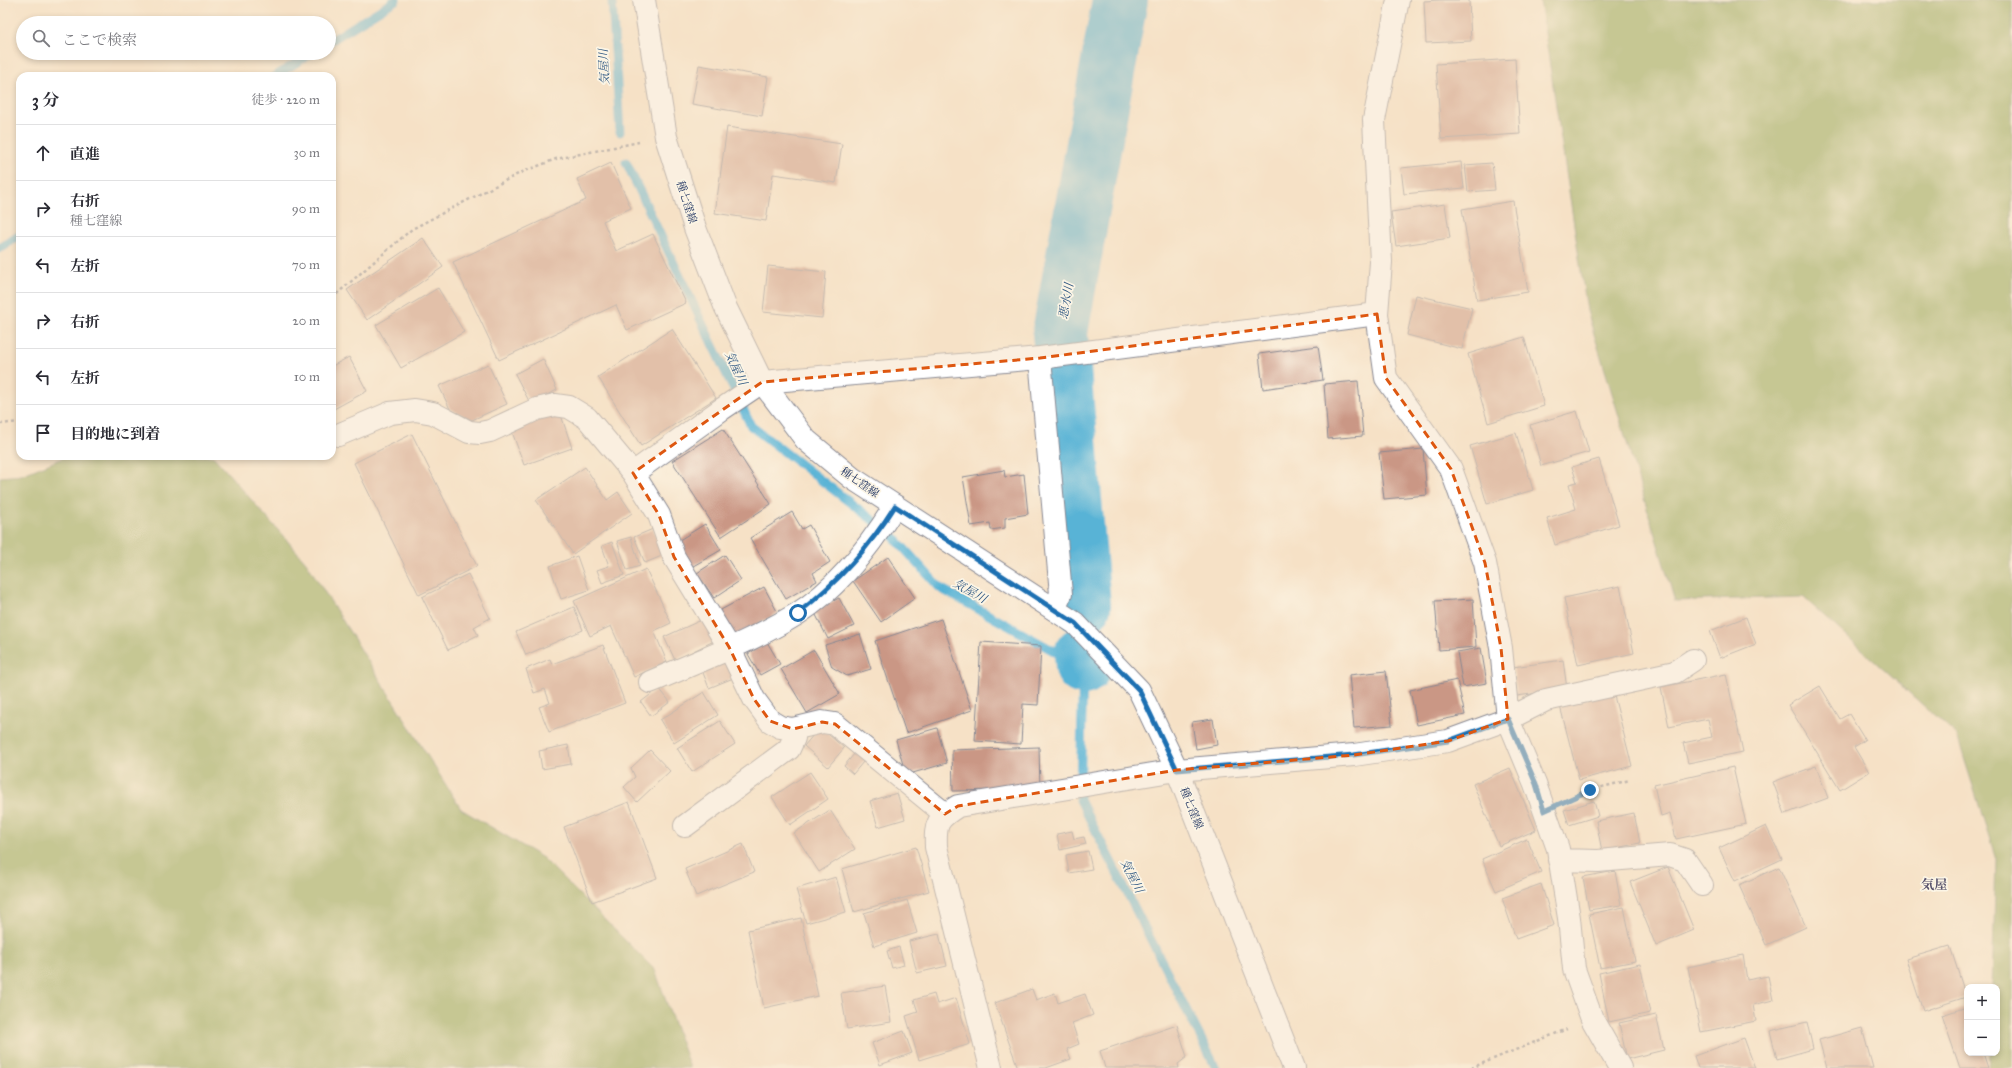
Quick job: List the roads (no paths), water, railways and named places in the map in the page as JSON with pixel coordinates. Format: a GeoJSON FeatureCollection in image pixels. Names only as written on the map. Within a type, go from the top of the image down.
{"type":"FeatureCollection","features":[{"type":"Feature","properties":{"kind":"street","name":"種七窪線"},"geometry":{"type":"LineString","coordinates":[[644,0],[666,136],[695,228],[725,306],[762,382],[806,440],[852,478],[886,520],[1054,609],[1075,623],[1139,690],[1177,770],[1294,1068]]}},
{"type":"Feature","properties":{"kind":"street"},"geometry":{"type":"LineString","coordinates":[[1398,0],[1374,120],[1381,262],[1377,314],[1386,378],[1451,469],[1485,563],[1501,648],[1508,719],[1536,784],[1558,849],[1569,918],[1574,969],[1592,1019],[1620,1068]]}},
{"type":"Feature","properties":{"kind":"street"},"geometry":{"type":"LineString","coordinates":[[633,473],[762,382],[1045,357],[1377,314]]}},
{"type":"Feature","properties":{"kind":"street"},"geometry":{"type":"LineString","coordinates":[[1045,357],[1061,594],[1054,609]]}},
{"type":"Feature","properties":{"kind":"street"},"geometry":{"type":"LineString","coordinates":[[338,435],[390,413],[415,410],[433,413],[469,432],[480,433],[490,431],[537,409],[555,405],[569,407],[587,418],[633,473],[659,515],[674,557],[730,647],[754,699],[770,721],[780,727],[793,729],[822,722],[835,724],[945,814]]}},
{"type":"Feature","properties":{"kind":"street"},"geometry":{"type":"LineString","coordinates":[[650,682],[765,631],[798,613],[826,591],[850,567],[886,520]]}},
{"type":"Feature","properties":{"kind":"street"},"geometry":{"type":"LineString","coordinates":[[991,1068],[936,847],[935,828],[945,814],[958,806],[1177,770],[1354,755],[1448,741],[1508,719],[1546,700],[1675,672],[1693,660]]}},
{"type":"Feature","properties":{"kind":"street"},"geometry":{"type":"LineString","coordinates":[[685,826],[789,750],[794,738],[793,729]]}},
{"type":"Feature","properties":{"kind":"street"},"geometry":{"type":"LineString","coordinates":[[1559,860],[1598,861],[1670,855],[1685,860],[1702,885]]}},
{"type":"Feature","properties":{"kind":"waterway"},"geometry":{"type":"LineString","coordinates":[[336,38],[396,0]]}},
{"type":"Feature","properties":{"kind":"waterway","name":"気屋川"},"geometry":{"type":"LineString","coordinates":[[612,0],[620,132]]}},
{"type":"Feature","properties":{"kind":"waterway","name":"悪水川"},"geometry":{"type":"LineString","coordinates":[[1083,606],[1060,333],[1120,0]]}},
{"type":"Feature","properties":{"kind":"waterway"},"geometry":{"type":"LineString","coordinates":[[281,72],[301,60]]}},
{"type":"Feature","properties":{"kind":"waterway","name":"気屋川"},"geometry":{"type":"LineString","coordinates":[[626,162],[751,426],[892,535],[940,588],[1083,667],[1080,800],[1216,1068]]}},
{"type":"Feature","properties":{"kind":"waterway"},"geometry":{"type":"LineString","coordinates":[[0,248],[16,238]]}},
{"type":"Feature","properties":{"kind":"waterway","name":"悪水川"},"geometry":{"type":"LineString","coordinates":[[1082,654],[1083,667]]}},
{"type":"Feature","properties":{"kind":"district","name":"気屋"},"geometry":{"type":"Point","coordinates":[1934,884]}}]}
